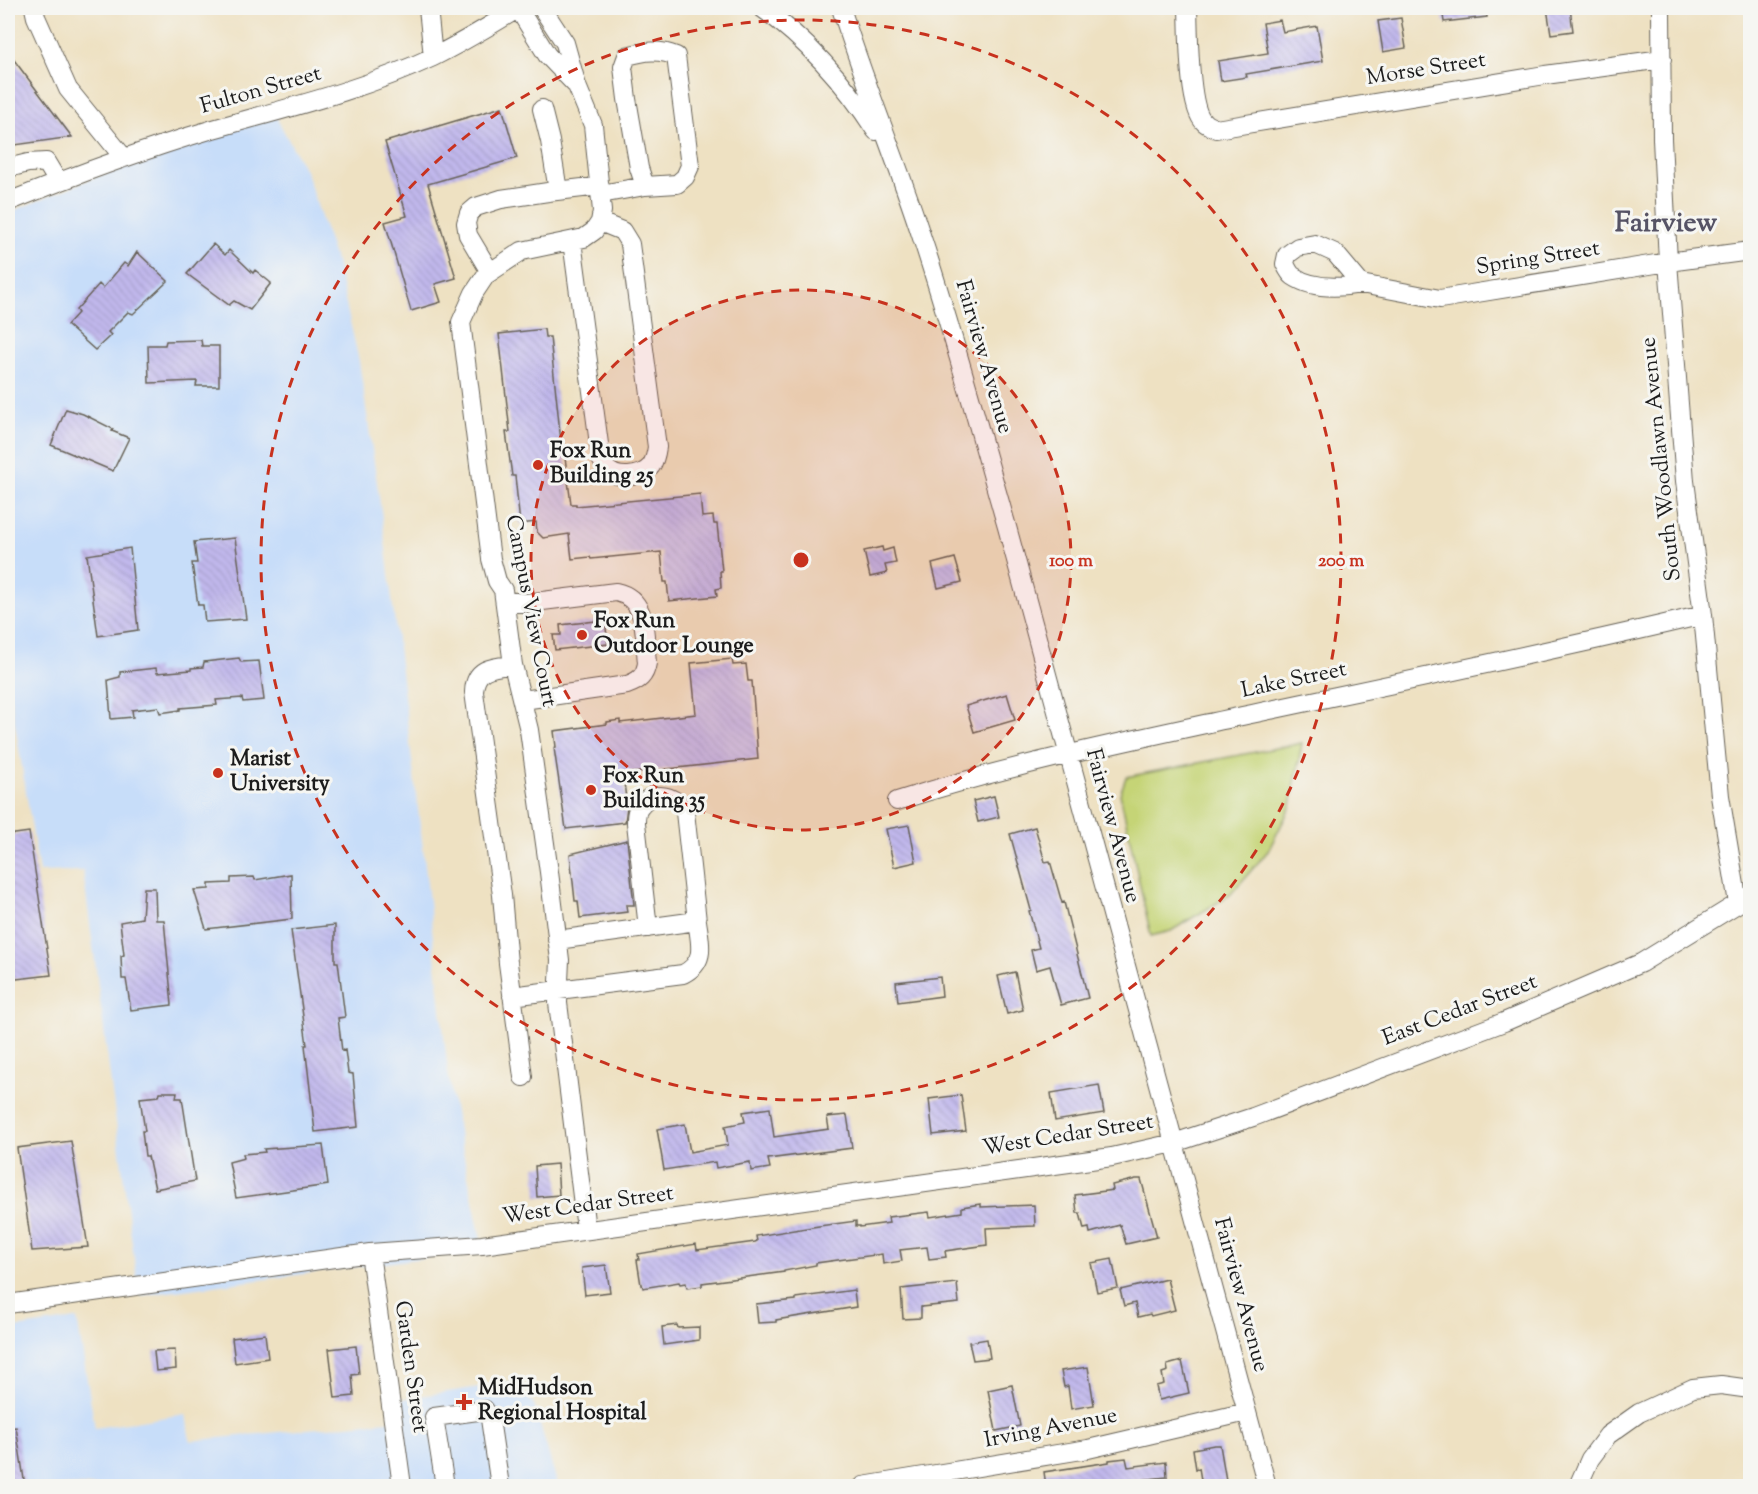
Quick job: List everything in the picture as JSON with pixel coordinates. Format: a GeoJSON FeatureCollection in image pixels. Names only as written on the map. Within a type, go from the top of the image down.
{"type":"FeatureCollection","features":[{"type":"Feature","properties":{"kind":"street"},"geometry":{"type":"LineString","coordinates":[[34,8],[68,89],[124,158]]}},
{"type":"Feature","properties":{"kind":"street"},"geometry":{"type":"LineString","coordinates":[[428,8],[433,57]]}},
{"type":"Feature","properties":{"kind":"street"},"geometry":{"type":"LineString","coordinates":[[518,8],[547,55],[577,86]]}},
{"type":"Feature","properties":{"kind":"street","name":"Fulton Street"},"geometry":{"type":"LineString","coordinates":[[8,202],[124,158],[356,87],[433,57],[518,8]]}},
{"type":"Feature","properties":{"kind":"street"},"geometry":{"type":"LineString","coordinates":[[542,8],[565,43],[577,86],[593,125],[602,211],[600,222],[622,231],[630,244],[657,447],[656,457],[650,467],[640,474],[615,475],[606,468],[601,459],[572,240]]}},
{"type":"Feature","properties":{"kind":"street","name":"Fairview Avenue"},"geometry":{"type":"LineString","coordinates":[[762,8],[803,40],[843,84],[877,132],[903,181]]}},
{"type":"Feature","properties":{"kind":"street","name":"Fairview Avenue"},"geometry":{"type":"LineString","coordinates":[[841,8],[866,84],[903,181],[942,303],[998,495],[1267,1486]]}},
{"type":"Feature","properties":{"kind":"street","name":"Morse Street"},"geometry":{"type":"LineString","coordinates":[[1188,8],[1191,81],[1196,108],[1203,122],[1216,129],[1545,75],[1662,59]]}},
{"type":"Feature","properties":{"kind":"street","name":"South Woodlawn Avenue"},"geometry":{"type":"LineString","coordinates":[[1661,8],[1662,139],[1668,262],[1685,481],[1702,615],[1720,796],[1744,899]]}},
{"type":"Feature","properties":{"kind":"street"},"geometry":{"type":"LineString","coordinates":[[490,272],[468,235],[466,223],[469,213],[476,207],[501,199],[558,191],[600,190],[677,184],[685,177],[690,166],[676,56],[665,52],[645,51],[627,56],[623,67],[639,168],[645,186]]}},
{"type":"Feature","properties":{"kind":"street"},"geometry":{"type":"LineString","coordinates":[[542,109],[558,191]]}},
{"type":"Feature","properties":{"kind":"street"},"geometry":{"type":"LineString","coordinates":[[8,168],[28,163],[46,162],[58,182]]}},
{"type":"Feature","properties":{"kind":"street","name":"Campus View Court"},"geometry":{"type":"LineString","coordinates":[[586,1230],[558,1003],[560,960],[531,742],[513,665],[503,590],[497,580],[491,559],[461,322],[474,293],[490,272],[522,251],[584,238],[594,231],[600,222]]}},
{"type":"Feature","properties":{"kind":"street","name":"Spring Street"},"geometry":{"type":"LineString","coordinates":[[1361,284],[1440,299],[1750,251]]}},
{"type":"Feature","properties":{"kind":"street"},"geometry":{"type":"LineString","coordinates":[[505,601],[526,603],[616,592],[632,598],[639,605],[642,615],[647,663],[642,678],[627,685],[523,700]]}},
{"type":"Feature","properties":{"kind":"street","name":"Lake Street"},"geometry":{"type":"LineString","coordinates":[[897,801],[960,781],[1067,754],[1590,642],[1702,615]]}},
{"type":"Feature","properties":{"kind":"street"},"geometry":{"type":"LineString","coordinates":[[513,665],[490,668],[482,672],[477,678],[474,692],[502,896],[523,1077]]}},
{"type":"Feature","properties":{"kind":"street"},"geometry":{"type":"LineString","coordinates":[[513,996],[683,974],[692,970],[700,955],[685,812],[681,804],[667,796],[648,798],[636,812],[648,928]]}},
{"type":"Feature","properties":{"kind":"street","name":"East Cedar Street"},"geometry":{"type":"LineString","coordinates":[[1174,1143],[1253,1117],[1515,1017],[1641,963],[1744,899]]}},
{"type":"Feature","properties":{"kind":"street"},"geometry":{"type":"LineString","coordinates":[[557,940],[697,921]]}},
{"type":"Feature","properties":{"kind":"street","name":"West Cedar Street"},"geometry":{"type":"LineString","coordinates":[[9,1299],[370,1254],[482,1245],[1112,1157],[1174,1143]]}},
{"type":"Feature","properties":{"kind":"street","name":"Garden Street"},"geometry":{"type":"LineString","coordinates":[[370,1254],[402,1486]]}},
{"type":"Feature","properties":{"kind":"street"},"geometry":{"type":"LineString","coordinates":[[1578,1486],[1590,1459],[1608,1435],[1639,1413],[1693,1388],[1721,1385],[1750,1389]]}},
{"type":"Feature","properties":{"kind":"street"},"geometry":{"type":"LineString","coordinates":[[445,1486],[434,1417],[485,1410],[490,1419],[500,1486]]}},
{"type":"Feature","properties":{"kind":"street","name":"Irving Avenue"},"geometry":{"type":"LineString","coordinates":[[863,1486],[1088,1449],[1247,1412]]}},
{"type":"Feature","properties":{"kind":"shaded area","name":"Marist University"},"geometry":{"type":"Polygon","coordinates":[[[275,115],[306,172],[337,265],[359,361],[381,510],[448,1073],[483,1250],[139,1296],[83,871],[39,872],[8,681],[8,213],[157,152],[275,115]]]}},
{"type":"Feature","properties":{"kind":"shaded area","name":"MidHudson Regional Hospital"},"geometry":{"type":"Polygon","coordinates":[[[77,1319],[95,1428],[186,1414],[190,1441],[398,1420],[396,1400],[512,1382],[534,1404],[558,1486],[8,1486],[8,1329],[77,1319]]]}},
{"type":"Feature","properties":{"kind":"green space"},"geometry":{"type":"Polygon","coordinates":[[[1302,743],[1291,806],[1268,851],[1230,895],[1171,931],[1151,936],[1120,794],[1126,777],[1302,743]]]}},
{"type":"Feature","properties":{"kind":"building"},"geometry":{"type":"Polygon","coordinates":[[[1442,8],[1486,8],[1487,17],[1444,22],[1442,8]]]}},
{"type":"Feature","properties":{"kind":"building"},"geometry":{"type":"Polygon","coordinates":[[[1547,8],[1570,8],[1573,31],[1551,34],[1547,8]]]}},
{"type":"Feature","properties":{"kind":"building"},"geometry":{"type":"Polygon","coordinates":[[[1401,18],[1406,48],[1383,52],[1378,21],[1401,18]]]}},
{"type":"Feature","properties":{"kind":"building"},"geometry":{"type":"Polygon","coordinates":[[[1280,20],[1283,32],[1317,26],[1323,61],[1246,74],[1247,77],[1221,81],[1218,61],[1268,53],[1263,23],[1280,20]]]}},
{"type":"Feature","properties":{"kind":"building"},"geometry":{"type":"Polygon","coordinates":[[[8,52],[72,137],[8,146],[8,52]]]}},
{"type":"Feature","properties":{"kind":"building"},"geometry":{"type":"Polygon","coordinates":[[[502,107],[517,158],[428,184],[456,278],[435,284],[441,302],[411,311],[385,222],[407,216],[385,142],[502,107]]]}},
{"type":"Feature","properties":{"kind":"building"},"geometry":{"type":"Polygon","coordinates":[[[213,244],[225,255],[229,250],[253,273],[255,270],[271,283],[250,310],[234,301],[229,305],[187,274],[213,244]]]}},
{"type":"Feature","properties":{"kind":"building"},"geometry":{"type":"Polygon","coordinates":[[[137,252],[168,281],[133,314],[128,312],[108,332],[111,335],[95,350],[67,325],[78,313],[76,310],[99,284],[103,288],[124,263],[128,266],[137,252]]]}},
{"type":"Feature","properties":{"kind":"building","name":"Fox Run Building 25"},"geometry":{"type":"Polygon","coordinates":[[[544,329],[545,337],[550,337],[561,442],[563,442],[571,504],[576,504],[576,506],[700,494],[702,517],[713,516],[714,524],[717,524],[722,571],[720,571],[721,588],[716,589],[717,596],[669,601],[667,582],[664,582],[661,552],[572,559],[569,534],[543,538],[537,532],[536,522],[520,524],[515,476],[512,476],[506,432],[510,432],[499,334],[544,329]]]}},
{"type":"Feature","properties":{"kind":"building"},"geometry":{"type":"Polygon","coordinates":[[[201,340],[202,346],[219,346],[219,386],[196,386],[197,381],[149,383],[148,345],[165,345],[166,341],[201,340]]]}},
{"type":"Feature","properties":{"kind":"building"},"geometry":{"type":"Polygon","coordinates":[[[66,409],[83,414],[129,438],[113,471],[51,445],[66,409]]]}},
{"type":"Feature","properties":{"kind":"building"},"geometry":{"type":"Polygon","coordinates":[[[235,538],[246,619],[205,622],[203,605],[198,605],[192,563],[197,563],[194,542],[235,538]]]}},
{"type":"Feature","properties":{"kind":"building"},"geometry":{"type":"Polygon","coordinates":[[[882,547],[883,551],[893,548],[896,563],[885,565],[887,573],[870,577],[864,551],[882,547]]]}},
{"type":"Feature","properties":{"kind":"building"},"geometry":{"type":"Polygon","coordinates":[[[130,548],[138,630],[98,636],[87,555],[130,548]]]}},
{"type":"Feature","properties":{"kind":"building"},"geometry":{"type":"Polygon","coordinates":[[[955,558],[962,582],[938,588],[932,564],[955,558]]]}},
{"type":"Feature","properties":{"kind":"building","name":"Fox Run Outdoor Lounge"},"geometry":{"type":"Polygon","coordinates":[[[605,620],[608,644],[555,650],[553,635],[561,635],[560,625],[605,620]]]}},
{"type":"Feature","properties":{"kind":"building"},"geometry":{"type":"Polygon","coordinates":[[[239,658],[241,662],[259,661],[264,700],[243,702],[242,698],[216,700],[217,705],[180,708],[180,710],[160,713],[158,707],[132,710],[133,717],[111,719],[108,680],[120,677],[120,672],[156,668],[157,673],[191,670],[191,668],[203,667],[204,662],[239,658]]]}},
{"type":"Feature","properties":{"kind":"building","name":"Fox Run Building 35"},"geometry":{"type":"Polygon","coordinates":[[[732,659],[733,665],[746,664],[748,681],[752,681],[758,759],[623,774],[627,807],[625,822],[566,829],[554,748],[556,747],[554,731],[607,724],[607,722],[620,720],[620,723],[696,714],[691,663],[732,659]]]}},
{"type":"Feature","properties":{"kind":"building"},"geometry":{"type":"Polygon","coordinates":[[[1007,694],[1015,720],[974,732],[966,706],[1007,694]]]}},
{"type":"Feature","properties":{"kind":"building"},"geometry":{"type":"Polygon","coordinates":[[[994,796],[999,817],[978,822],[973,801],[994,796]]]}},
{"type":"Feature","properties":{"kind":"building"},"geometry":{"type":"Polygon","coordinates":[[[909,825],[916,862],[894,867],[886,829],[909,825]]]}},
{"type":"Feature","properties":{"kind":"building"},"geometry":{"type":"Polygon","coordinates":[[[1035,827],[1045,862],[1050,861],[1062,903],[1064,902],[1088,998],[1061,1005],[1050,966],[1036,970],[1031,950],[1039,948],[1010,834],[1035,827]]]}},
{"type":"Feature","properties":{"kind":"building"},"geometry":{"type":"Polygon","coordinates":[[[29,832],[51,975],[8,980],[8,835],[29,832]]]}},
{"type":"Feature","properties":{"kind":"building"},"geometry":{"type":"Polygon","coordinates":[[[627,840],[634,905],[626,905],[627,912],[580,918],[578,901],[575,901],[570,854],[627,840]]]}},
{"type":"Feature","properties":{"kind":"building"},"geometry":{"type":"Polygon","coordinates":[[[291,874],[292,919],[206,929],[194,890],[209,889],[209,884],[231,883],[231,878],[254,877],[255,880],[291,874]]]}},
{"type":"Feature","properties":{"kind":"building"},"geometry":{"type":"Polygon","coordinates":[[[144,888],[155,888],[156,920],[164,920],[172,1005],[131,1010],[126,979],[122,979],[121,956],[124,955],[120,922],[142,918],[144,888]]]}},
{"type":"Feature","properties":{"kind":"building"},"geometry":{"type":"Polygon","coordinates":[[[335,925],[335,962],[338,962],[345,1017],[338,1018],[342,1051],[345,1050],[348,1073],[353,1074],[358,1127],[315,1132],[305,1045],[307,1045],[291,930],[335,925]]]}},
{"type":"Feature","properties":{"kind":"building"},"geometry":{"type":"Polygon","coordinates":[[[1015,972],[1023,1010],[1007,1014],[998,976],[1015,972]]]}},
{"type":"Feature","properties":{"kind":"building"},"geometry":{"type":"Polygon","coordinates":[[[940,977],[942,996],[898,1002],[896,982],[940,977]]]}},
{"type":"Feature","properties":{"kind":"building"},"geometry":{"type":"Polygon","coordinates":[[[1099,1085],[1104,1113],[1055,1121],[1051,1093],[1099,1085]]]}},
{"type":"Feature","properties":{"kind":"building"},"geometry":{"type":"Polygon","coordinates":[[[160,1092],[177,1092],[176,1098],[182,1098],[195,1181],[155,1189],[148,1156],[145,1156],[142,1131],[145,1131],[140,1098],[159,1096],[160,1092]]]}},
{"type":"Feature","properties":{"kind":"building"},"geometry":{"type":"Polygon","coordinates":[[[961,1095],[966,1131],[933,1135],[929,1099],[961,1095]]]}},
{"type":"Feature","properties":{"kind":"building"},"geometry":{"type":"Polygon","coordinates":[[[770,1108],[774,1137],[829,1129],[827,1117],[847,1115],[852,1148],[768,1159],[770,1168],[751,1171],[750,1162],[716,1168],[715,1162],[664,1170],[657,1129],[685,1124],[690,1152],[728,1145],[725,1126],[745,1122],[743,1112],[770,1108]]]}},
{"type":"Feature","properties":{"kind":"building"},"geometry":{"type":"Polygon","coordinates":[[[71,1141],[88,1247],[32,1251],[17,1148],[71,1141]]]}},
{"type":"Feature","properties":{"kind":"building"},"geometry":{"type":"Polygon","coordinates":[[[323,1145],[328,1185],[236,1198],[229,1162],[244,1158],[243,1154],[265,1152],[264,1149],[323,1145]]]}},
{"type":"Feature","properties":{"kind":"building"},"geometry":{"type":"Polygon","coordinates":[[[557,1164],[559,1195],[537,1197],[535,1166],[557,1164]]]}},
{"type":"Feature","properties":{"kind":"building"},"geometry":{"type":"Polygon","coordinates":[[[1141,1179],[1157,1237],[1126,1244],[1120,1225],[1090,1233],[1089,1228],[1084,1229],[1080,1213],[1077,1213],[1075,1195],[1113,1190],[1112,1185],[1141,1179]]]}},
{"type":"Feature","properties":{"kind":"building"},"geometry":{"type":"Polygon","coordinates":[[[981,1204],[981,1207],[1034,1205],[1035,1226],[986,1228],[987,1245],[945,1251],[946,1257],[929,1259],[927,1247],[900,1250],[902,1261],[883,1264],[882,1254],[816,1263],[816,1265],[784,1272],[702,1283],[702,1286],[687,1288],[686,1283],[680,1284],[679,1282],[643,1288],[641,1285],[638,1254],[696,1244],[697,1250],[755,1242],[757,1241],[756,1236],[856,1221],[856,1226],[860,1227],[889,1223],[888,1217],[929,1212],[930,1217],[962,1212],[962,1207],[981,1204]]]}},
{"type":"Feature","properties":{"kind":"building"},"geometry":{"type":"Polygon","coordinates":[[[1112,1259],[1118,1288],[1097,1292],[1091,1263],[1112,1259]]]}},
{"type":"Feature","properties":{"kind":"building"},"geometry":{"type":"Polygon","coordinates":[[[606,1265],[610,1292],[585,1295],[582,1268],[606,1265]]]}},
{"type":"Feature","properties":{"kind":"building"},"geometry":{"type":"Polygon","coordinates":[[[1167,1279],[1175,1310],[1138,1317],[1135,1303],[1124,1306],[1120,1290],[1167,1279]]]}},
{"type":"Feature","properties":{"kind":"building"},"geometry":{"type":"Polygon","coordinates":[[[957,1283],[959,1303],[921,1307],[921,1318],[903,1319],[901,1289],[957,1283]]]}},
{"type":"Feature","properties":{"kind":"building"},"geometry":{"type":"Polygon","coordinates":[[[854,1290],[856,1307],[776,1320],[776,1322],[758,1323],[756,1304],[854,1290]]]}},
{"type":"Feature","properties":{"kind":"building"},"geometry":{"type":"Polygon","coordinates":[[[677,1325],[678,1328],[699,1327],[699,1340],[664,1345],[662,1327],[677,1325]]]}},
{"type":"Feature","properties":{"kind":"building"},"geometry":{"type":"Polygon","coordinates":[[[265,1334],[268,1358],[235,1363],[232,1338],[265,1334]]]}},
{"type":"Feature","properties":{"kind":"building"},"geometry":{"type":"Polygon","coordinates":[[[987,1339],[990,1358],[973,1360],[969,1342],[987,1339]]]}},
{"type":"Feature","properties":{"kind":"building"},"geometry":{"type":"Polygon","coordinates":[[[356,1346],[359,1374],[352,1375],[354,1396],[335,1398],[329,1349],[356,1346]]]}},
{"type":"Feature","properties":{"kind":"building"},"geometry":{"type":"Polygon","coordinates":[[[175,1350],[176,1369],[156,1371],[154,1351],[175,1350]]]}},
{"type":"Feature","properties":{"kind":"building"},"geometry":{"type":"Polygon","coordinates":[[[1182,1361],[1189,1393],[1159,1400],[1156,1386],[1164,1384],[1162,1373],[1168,1371],[1167,1365],[1182,1361]]]}},
{"type":"Feature","properties":{"kind":"building"},"geometry":{"type":"Polygon","coordinates":[[[1088,1367],[1094,1405],[1071,1409],[1068,1386],[1064,1387],[1061,1371],[1088,1367]]]}},
{"type":"Feature","properties":{"kind":"building"},"geometry":{"type":"Polygon","coordinates":[[[1012,1385],[1020,1426],[996,1431],[988,1390],[1012,1385]]]}},
{"type":"Feature","properties":{"kind":"building"},"geometry":{"type":"Polygon","coordinates":[[[16,1427],[25,1486],[8,1486],[8,1428],[16,1427]]]}},
{"type":"Feature","properties":{"kind":"building"},"geometry":{"type":"Polygon","coordinates":[[[1220,1445],[1227,1486],[1202,1486],[1199,1468],[1196,1469],[1193,1449],[1220,1445]]]}},
{"type":"Feature","properties":{"kind":"building"},"geometry":{"type":"Polygon","coordinates":[[[1126,1458],[1128,1467],[1166,1462],[1167,1477],[1132,1481],[1133,1486],[1046,1486],[1044,1472],[1126,1458]]]}},
{"type":"Feature","properties":{"kind":"place","name":"Fox Run Building 25"},"geometry":{"type":"Point","coordinates":[538,465]}},
{"type":"Feature","properties":{"kind":"place","name":"Fox Run Outdoor Lounge"},"geometry":{"type":"Point","coordinates":[582,635]}},
{"type":"Feature","properties":{"kind":"place","name":"Marist University"},"geometry":{"type":"Point","coordinates":[218,773]}},
{"type":"Feature","properties":{"kind":"place","name":"Fox Run Building 35"},"geometry":{"type":"Point","coordinates":[591,790]}},
{"type":"Feature","properties":{"kind":"place","name":"MidHudson Regional Hospital"},"geometry":{"type":"Point","coordinates":[464,1402]}},
{"type":"Feature","properties":{"kind":"district","name":"Fairview"},"geometry":{"type":"Point","coordinates":[1666,224]}}]}
